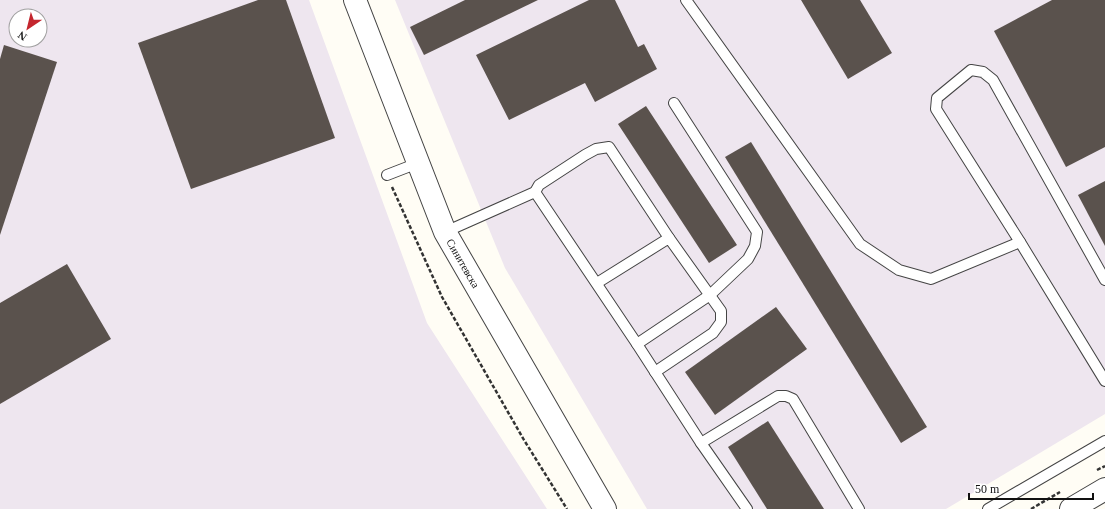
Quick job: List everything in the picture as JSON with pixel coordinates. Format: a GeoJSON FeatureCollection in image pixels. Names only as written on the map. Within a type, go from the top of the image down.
{"type":"FeatureCollection","features":[{"type":"Feature","properties":{"kind":"street","name":"Синитевска"},"geometry":{"type":"LineString","coordinates":[[356,0],[445,232],[605,509]]}},
{"type":"Feature","properties":{"kind":"street"},"geometry":{"type":"LineString","coordinates":[[1071,509],[1105,489]]}},
{"type":"Feature","properties":{"kind":"lane"},"geometry":{"type":"LineString","coordinates":[[686,0],[860,244],[899,270],[931,279],[1020,242]]}},
{"type":"Feature","properties":{"kind":"lane"},"geometry":{"type":"LineString","coordinates":[[1105,280],[993,80],[983,72],[971,70],[936,98],[936,109],[1105,381]]}},
{"type":"Feature","properties":{"kind":"lane"},"geometry":{"type":"LineString","coordinates":[[638,344],[710,295],[748,259],[755,246],[757,232],[674,103]]}},
{"type":"Feature","properties":{"kind":"lane"},"geometry":{"type":"LineString","coordinates":[[445,232],[535,192],[539,186],[585,155],[596,149],[609,147],[669,238],[721,311],[721,322],[713,333],[655,372]]}},
{"type":"Feature","properties":{"kind":"lane"},"geometry":{"type":"LineString","coordinates":[[387,175],[418,163]]}},
{"type":"Feature","properties":{"kind":"lane"},"geometry":{"type":"LineString","coordinates":[[535,192],[638,344],[701,443],[747,509]]}},
{"type":"Feature","properties":{"kind":"lane"},"geometry":{"type":"LineString","coordinates":[[597,283],[669,238]]}},
{"type":"Feature","properties":{"kind":"lane"},"geometry":{"type":"LineString","coordinates":[[701,443],[778,396],[786,396],[793,399],[859,509]]}},
{"type":"Feature","properties":{"kind":"lane"},"geometry":{"type":"LineString","coordinates":[[988,509],[1105,441]]}},
{"type":"Feature","properties":{"kind":"path"},"geometry":{"type":"LineString","coordinates":[[387,175],[442,297],[524,440],[567,509]]}},
{"type":"Feature","properties":{"kind":"shaded area"},"geometry":{"type":"Polygon","coordinates":[[[0,0],[309,0],[427,323],[547,509],[0,509],[0,0]]]}},
{"type":"Feature","properties":{"kind":"shaded area"},"geometry":{"type":"Polygon","coordinates":[[[395,0],[1105,0],[1105,414],[946,509],[647,509],[505,268],[395,0]]]}},
{"type":"Feature","properties":{"kind":"building"},"geometry":{"type":"Polygon","coordinates":[[[258,0],[286,0],[335,138],[191,189],[138,43],[258,0]]]}},
{"type":"Feature","properties":{"kind":"building"},"geometry":{"type":"Polygon","coordinates":[[[465,0],[538,0],[424,55],[410,27],[465,0]]]}},
{"type":"Feature","properties":{"kind":"building"},"geometry":{"type":"Polygon","coordinates":[[[589,0],[615,0],[638,47],[644,44],[657,69],[595,102],[585,83],[509,120],[476,55],[589,0]]]}},
{"type":"Feature","properties":{"kind":"building"},"geometry":{"type":"Polygon","coordinates":[[[801,0],[860,0],[892,53],[848,79],[801,0]]]}},
{"type":"Feature","properties":{"kind":"building"},"geometry":{"type":"Polygon","coordinates":[[[1052,0],[1105,0],[1105,147],[1066,167],[994,31],[1052,0]]]}},
{"type":"Feature","properties":{"kind":"building"},"geometry":{"type":"Polygon","coordinates":[[[4,45],[8,46],[8,48],[13,48],[57,62],[0,235],[0,59],[4,45]]]}},
{"type":"Feature","properties":{"kind":"building"},"geometry":{"type":"Polygon","coordinates":[[[646,106],[737,245],[709,263],[618,124],[646,106]]]}},
{"type":"Feature","properties":{"kind":"building"},"geometry":{"type":"Polygon","coordinates":[[[751,142],[927,427],[901,443],[725,157],[751,142]]]}},
{"type":"Feature","properties":{"kind":"building"},"geometry":{"type":"Polygon","coordinates":[[[1105,181],[1105,246],[1078,195],[1105,181]]]}},
{"type":"Feature","properties":{"kind":"building"},"geometry":{"type":"Polygon","coordinates":[[[67,264],[111,339],[0,404],[0,303],[67,264]]]}},
{"type":"Feature","properties":{"kind":"building"},"geometry":{"type":"Polygon","coordinates":[[[776,307],[807,349],[715,415],[685,372],[776,307]]]}},
{"type":"Feature","properties":{"kind":"building"},"geometry":{"type":"Polygon","coordinates":[[[768,421],[824,509],[767,509],[728,447],[768,421]]]}}]}
